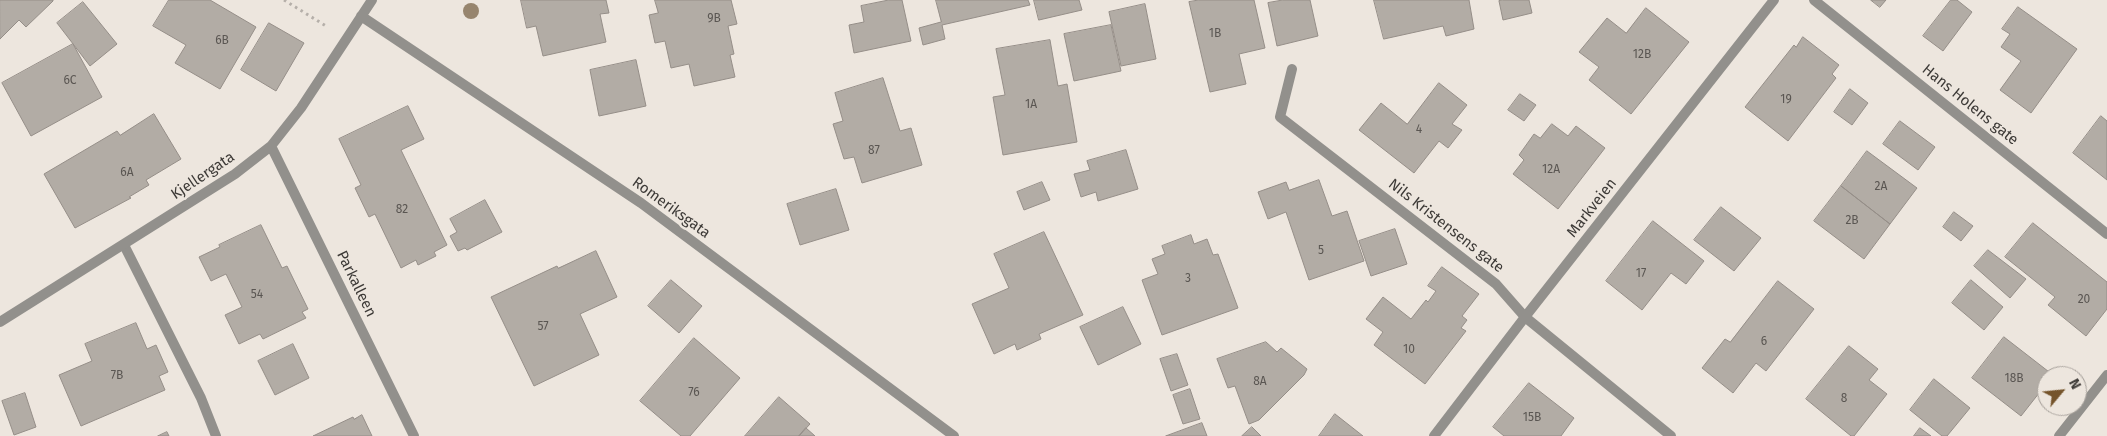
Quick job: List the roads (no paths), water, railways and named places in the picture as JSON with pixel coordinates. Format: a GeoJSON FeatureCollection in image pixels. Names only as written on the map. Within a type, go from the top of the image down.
{"type":"FeatureCollection","features":[{"type":"Feature","properties":{"kind":"street","name":"Kjellergata"},"geometry":{"type":"LineString","coordinates":[[0,322],[235,174],[271,146],[301,108],[372,0]]}},
{"type":"Feature","properties":{"kind":"street","name":"Markveien"},"geometry":{"type":"LineString","coordinates":[[1434,436],[1774,0]]}},
{"type":"Feature","properties":{"kind":"street","name":"Hans Holens gate"},"geometry":{"type":"LineString","coordinates":[[1814,0],[2107,234]]}},
{"type":"Feature","properties":{"kind":"street","name":"Romeriksgata"},"geometry":{"type":"LineString","coordinates":[[361,16],[640,203],[954,436]]}},
{"type":"Feature","properties":{"kind":"street","name":"Nils Kristensens gate"},"geometry":{"type":"LineString","coordinates":[[1292,69],[1280,117],[1496,284],[1525,317],[1671,436]]}},
{"type":"Feature","properties":{"kind":"street","name":"Parkalleen"},"geometry":{"type":"LineString","coordinates":[[271,146],[414,436]]}},
{"type":"Feature","properties":{"kind":"street"},"geometry":{"type":"LineString","coordinates":[[124,245],[200,398],[216,436]]}},
{"type":"Feature","properties":{"kind":"street"},"geometry":{"type":"LineString","coordinates":[[2059,436],[2107,375]]}}]}
